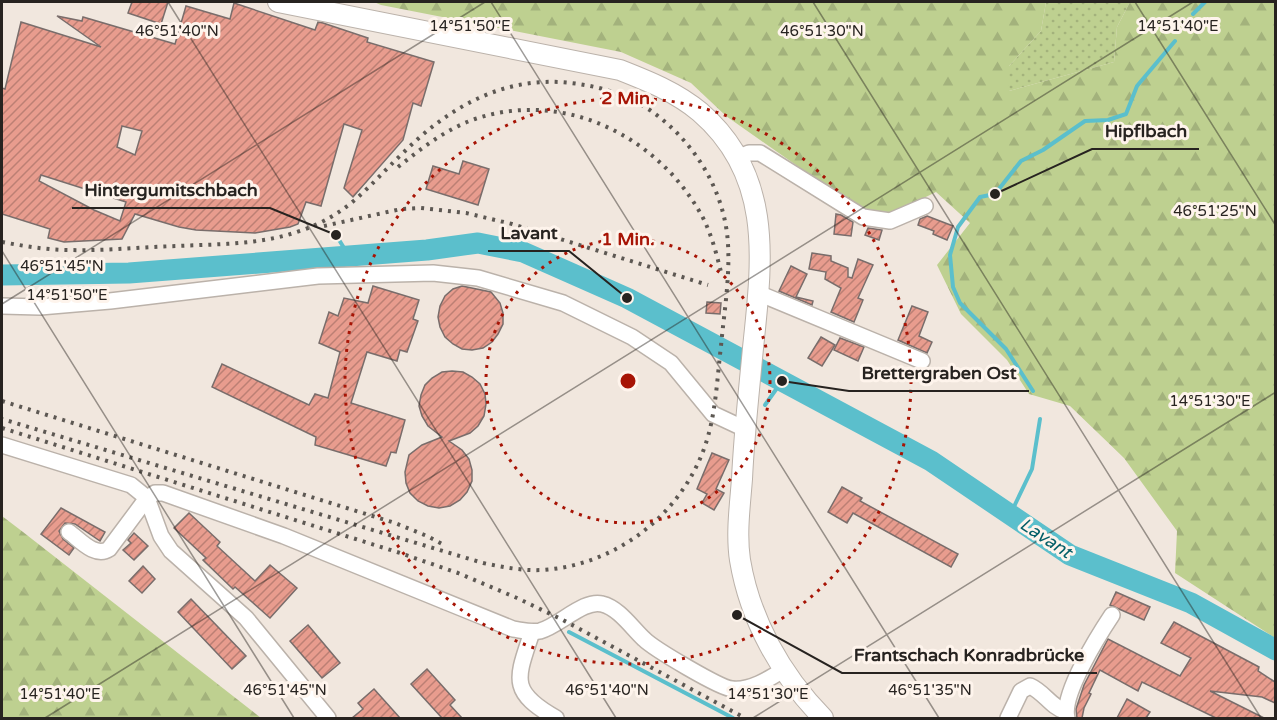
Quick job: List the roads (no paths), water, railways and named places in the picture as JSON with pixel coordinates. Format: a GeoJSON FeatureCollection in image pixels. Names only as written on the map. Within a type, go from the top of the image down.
{"type":"FeatureCollection","features":[{"type":"Feature","properties":{"kind":"main road"},"geometry":{"type":"LineString","coordinates":[[278,2],[620,70],[671,92],[701,112],[720,134],[738,158],[754,198],[761,258],[745,429],[739,518],[740,558],[745,583],[770,647],[783,670],[809,705],[823,718]]}},
{"type":"Feature","properties":{"kind":"street"},"geometry":{"type":"LineString","coordinates":[[738,158],[749,153],[760,153],[863,217],[890,221],[925,206]]}},
{"type":"Feature","properties":{"kind":"street"},"geometry":{"type":"LineString","coordinates":[[2,306],[40,307],[110,301],[318,276],[433,273],[478,278],[563,303],[632,337],[671,363],[713,414],[745,429]]}},
{"type":"Feature","properties":{"kind":"street"},"geometry":{"type":"LineString","coordinates":[[758,293],[922,361]]}},
{"type":"Feature","properties":{"kind":"street"},"geometry":{"type":"LineString","coordinates":[[2,445],[131,485],[147,498],[161,536],[171,551],[246,618],[328,718]]}},
{"type":"Feature","properties":{"kind":"street"},"geometry":{"type":"LineString","coordinates":[[69,532],[96,552],[103,553],[109,549],[147,498],[154,493],[163,493],[191,501],[333,556],[513,629],[532,632],[552,626],[590,604],[598,603],[614,609],[649,644],[678,662],[731,689],[746,688],[766,681],[783,670]]}},
{"type":"Feature","properties":{"kind":"street"},"geometry":{"type":"LineString","coordinates":[[1008,718],[1021,691],[1030,686],[1037,689],[1066,715],[1073,687],[1095,641],[1112,615]]}},
{"type":"Feature","properties":{"kind":"street"},"geometry":{"type":"LineString","coordinates":[[532,632],[521,661],[520,685],[530,701],[556,718]]}},
{"type":"Feature","properties":{"kind":"waterway"},"geometry":{"type":"LineString","coordinates":[[1193,14],[1205,2]]}},
{"type":"Feature","properties":{"kind":"waterway"},"geometry":{"type":"LineString","coordinates":[[1033,391],[1006,349],[960,303],[953,287],[950,255],[958,227],[980,197],[995,194],[1021,161],[1043,150],[1085,121],[1108,120],[1126,114],[1137,86],[1175,41]]}},
{"type":"Feature","properties":{"kind":"waterway"},"geometry":{"type":"LineString","coordinates":[[336,235],[349,256]]}},
{"type":"Feature","properties":{"kind":"waterway","name":"Lavant"},"geometry":{"type":"LineString","coordinates":[[2,275],[129,273],[427,250],[478,243],[523,252],[627,298],[931,461],[1070,555],[1191,603],[1276,650]]}},
{"type":"Feature","properties":{"kind":"waterway"},"geometry":{"type":"LineString","coordinates":[[765,405],[782,381]]}},
{"type":"Feature","properties":{"kind":"waterway"},"geometry":{"type":"LineString","coordinates":[[1010,515],[1032,469],[1040,419]]}},
{"type":"Feature","properties":{"kind":"waterway"},"geometry":{"type":"LineString","coordinates":[[569,632],[733,718]]}},
{"type":"Feature","properties":{"kind":"railway"},"geometry":{"type":"LineString","coordinates":[[2,242],[52,249],[96,250],[237,243],[297,232],[315,225],[344,208],[420,137],[437,123],[474,100],[515,86],[537,82],[559,82],[597,87],[621,95],[643,106],[669,125],[683,139],[706,171],[721,206],[728,244],[726,295],[714,409],[709,434],[694,471],[680,494],[642,532],[620,547],[570,566],[528,570],[483,563],[2,419]]}},
{"type":"Feature","properties":{"kind":"railway"},"geometry":{"type":"LineString","coordinates":[[398,167],[444,134],[475,119],[509,111],[542,110],[574,115],[605,126],[634,142],[660,163],[683,188],[706,223],[722,276]]}},
{"type":"Feature","properties":{"kind":"railway"},"geometry":{"type":"LineString","coordinates":[[324,226],[401,209],[421,208],[466,213],[512,224],[708,285]]}},
{"type":"Feature","properties":{"kind":"railway"},"geometry":{"type":"LineString","coordinates":[[2,401],[395,523],[446,546]]}},
{"type":"Feature","properties":{"kind":"railway"},"geometry":{"type":"LineString","coordinates":[[2,428],[458,573],[563,620],[745,718]]}},
{"type":"Feature","properties":{"kind":"place","name":"Hipflbach"},"geometry":{"type":"Point","coordinates":[995,194]}},
{"type":"Feature","properties":{"kind":"place","name":"Hintergumitschbach"},"geometry":{"type":"Point","coordinates":[336,235]}},
{"type":"Feature","properties":{"kind":"place","name":"Lavant"},"geometry":{"type":"Point","coordinates":[627,298]}},
{"type":"Feature","properties":{"kind":"place","name":"Brettergraben Ost"},"geometry":{"type":"Point","coordinates":[782,381]}},
{"type":"Feature","properties":{"kind":"place","name":"Frantschach Konradbrücke"},"geometry":{"type":"Point","coordinates":[737,615]}}]}
